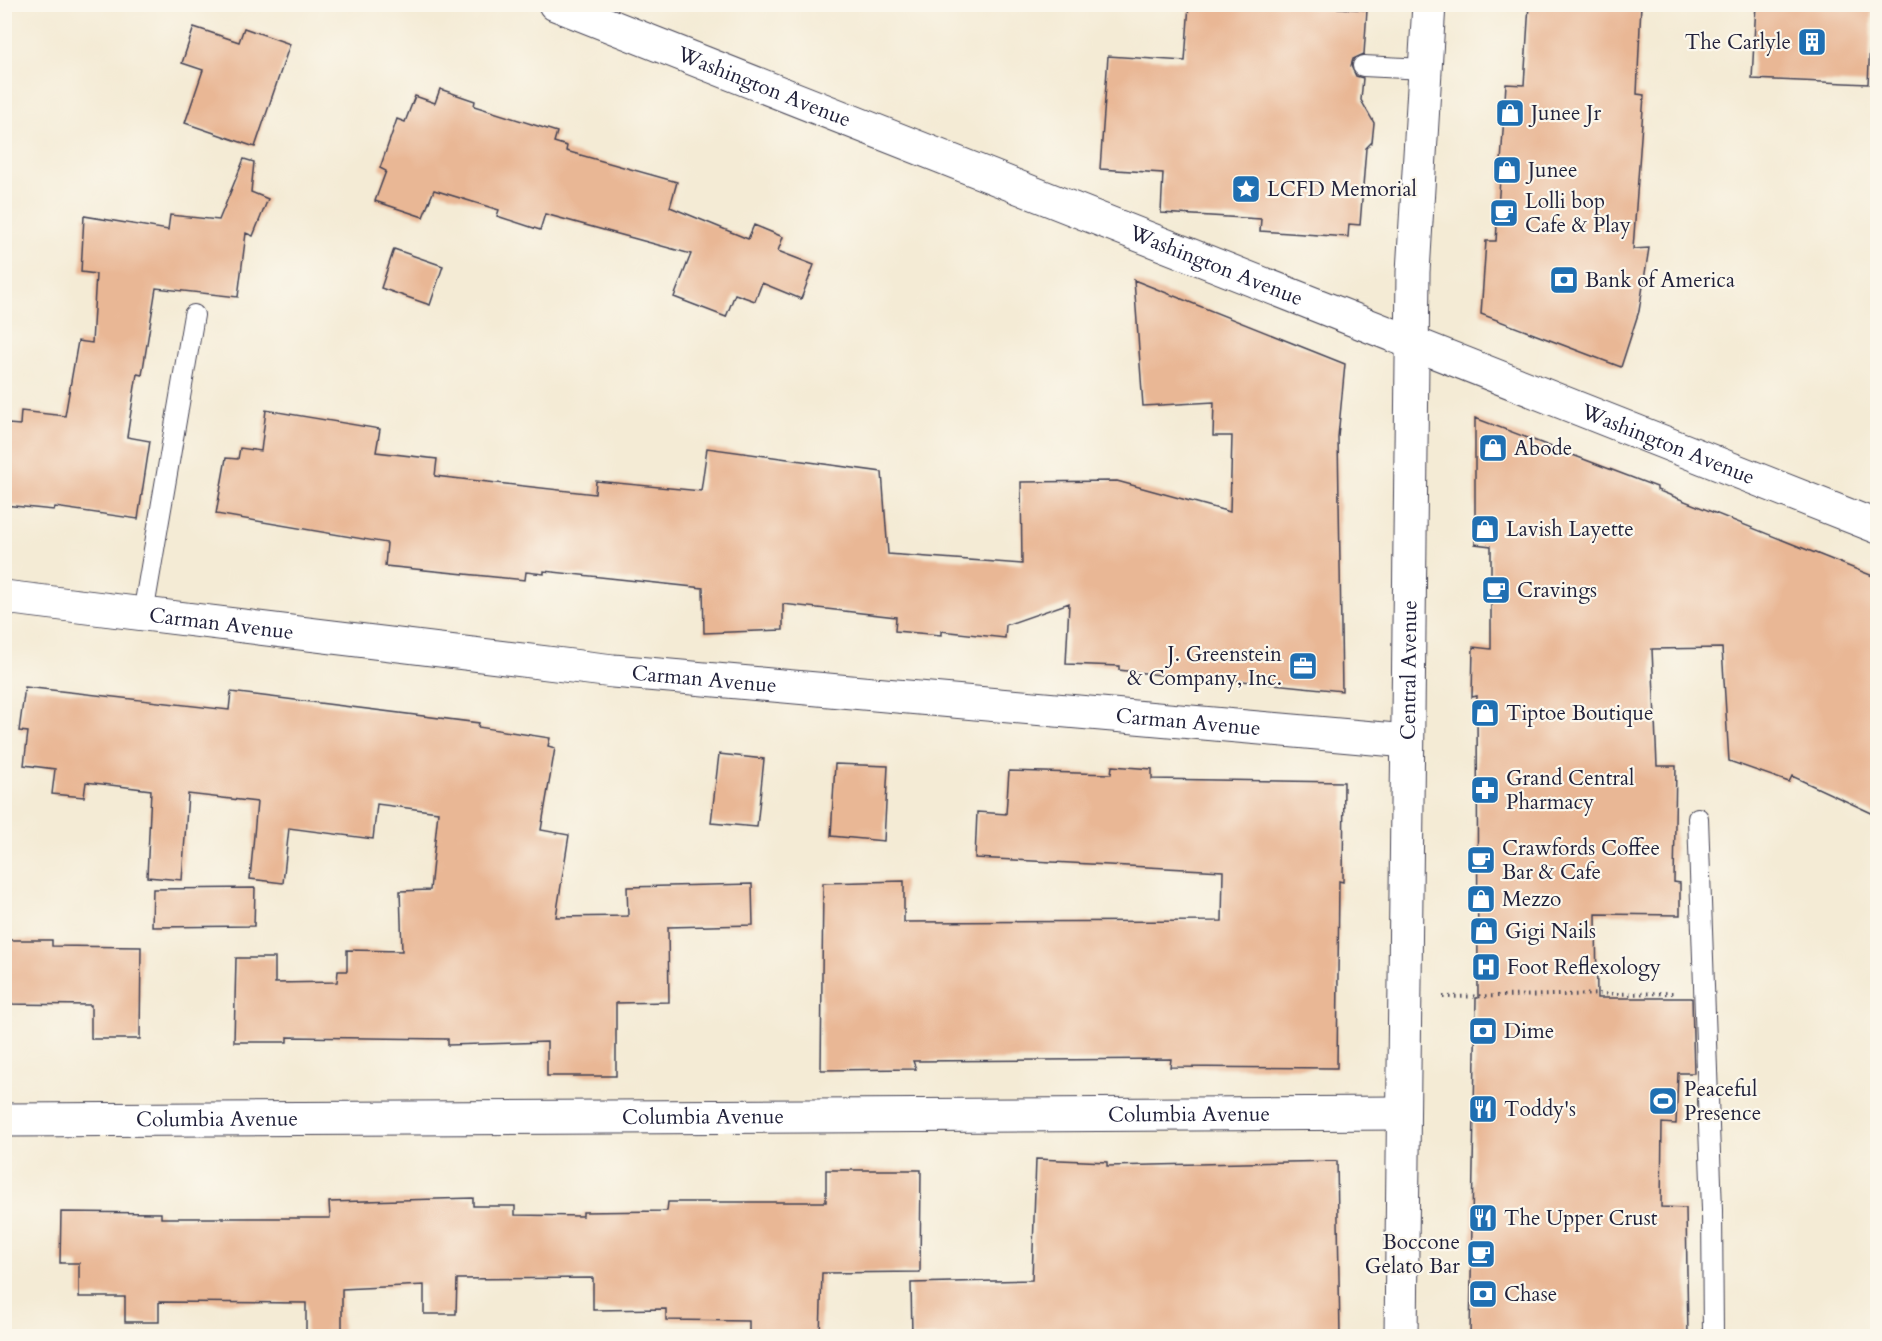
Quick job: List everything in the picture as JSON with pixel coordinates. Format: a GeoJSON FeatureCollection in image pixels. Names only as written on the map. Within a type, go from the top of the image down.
{"type":"FeatureCollection","features":[{"type":"Feature","properties":{"kind":"street","name":"Washington Avenue"},"geometry":{"type":"LineString","coordinates":[[555,4],[1878,527]]}},
{"type":"Feature","properties":{"kind":"street","name":"Central Avenue"},"geometry":{"type":"LineString","coordinates":[[1401,1336],[1411,344],[1414,226],[1429,4]]}},
{"type":"Feature","properties":{"kind":"street","name":"Carman Avenue"},"geometry":{"type":"LineString","coordinates":[[4,597],[613,671],[1407,741]]}},
{"type":"Feature","properties":{"kind":"street","name":"Columbia Avenue"},"geometry":{"type":"LineString","coordinates":[[4,1120],[1402,1113]]}},
{"type":"Feature","properties":{"kind":"lane"},"geometry":{"type":"LineString","coordinates":[[1363,66],[1425,69]]}},
{"type":"Feature","properties":{"kind":"lane"},"geometry":{"type":"LineString","coordinates":[[143,614],[194,315]]}},
{"type":"Feature","properties":{"kind":"lane"},"geometry":{"type":"LineString","coordinates":[[1698,818],[1712,1210],[1713,1336]]}},
{"type":"Feature","properties":{"kind":"path"},"geometry":{"type":"LineString","coordinates":[[1404,998],[1704,993]]}},
{"type":"Feature","properties":{"kind":"building"},"geometry":{"type":"Polygon","coordinates":[[[1189,4],[1286,4],[1367,10],[1364,54],[1353,59],[1351,66],[1356,76],[1363,78],[1361,100],[1374,123],[1372,142],[1366,148],[1360,225],[1349,224],[1348,237],[1260,231],[1261,219],[1161,213],[1163,173],[1100,169],[1108,56],[1185,61],[1189,4]]]}},
{"type":"Feature","properties":{"kind":"building"},"geometry":{"type":"Polygon","coordinates":[[[1529,4],[1641,4],[1637,94],[1644,95],[1633,249],[1649,248],[1639,311],[1621,367],[1481,314],[1486,241],[1496,241],[1506,84],[1524,85],[1529,4]]]}},
{"type":"Feature","properties":{"kind":"building","name":"The Carlyle"},"geometry":{"type":"Polygon","coordinates":[[[1756,4],[1872,4],[1868,84],[1752,79],[1756,4]]]}},
{"type":"Feature","properties":{"kind":"building"},"geometry":{"type":"Polygon","coordinates":[[[194,27],[239,42],[244,28],[290,44],[255,147],[185,123],[203,70],[182,63],[194,27]]]}},
{"type":"Feature","properties":{"kind":"building"},"geometry":{"type":"Polygon","coordinates":[[[440,89],[475,101],[474,106],[557,132],[554,142],[567,146],[566,151],[677,182],[670,207],[748,239],[754,225],[783,237],[778,251],[814,265],[801,299],[762,283],[755,301],[735,294],[726,317],[674,297],[691,254],[545,214],[540,230],[497,216],[499,210],[434,190],[423,217],[375,201],[386,171],[380,168],[397,119],[405,122],[415,96],[435,103],[440,89]]]}},
{"type":"Feature","properties":{"kind":"building"},"geometry":{"type":"Polygon","coordinates":[[[244,159],[254,162],[251,192],[268,199],[253,236],[246,233],[238,297],[156,288],[142,375],[137,374],[127,437],[150,441],[138,519],[55,507],[54,510],[4,505],[4,456],[8,424],[20,425],[21,411],[65,416],[78,341],[92,343],[96,274],[81,272],[84,216],[168,230],[170,215],[219,220],[244,159]]]}},
{"type":"Feature","properties":{"kind":"building"},"geometry":{"type":"Polygon","coordinates":[[[394,249],[443,266],[430,305],[381,288],[394,249]]]}},
{"type":"Feature","properties":{"kind":"building"},"geometry":{"type":"Polygon","coordinates":[[[1134,280],[1345,364],[1338,437],[1342,691],[1203,677],[1203,680],[1119,670],[1119,666],[1066,664],[1069,603],[1006,625],[1005,638],[941,631],[941,635],[895,631],[896,617],[783,604],[783,630],[704,633],[703,588],[544,571],[544,574],[526,572],[525,580],[385,566],[387,543],[216,514],[226,458],[238,459],[240,448],[261,451],[266,410],[380,429],[376,452],[437,459],[435,476],[595,494],[596,481],[701,491],[707,448],[882,472],[888,554],[1022,564],[1021,482],[1117,481],[1230,512],[1232,436],[1213,436],[1214,402],[1143,406],[1134,280]]]}},
{"type":"Feature","properties":{"kind":"building"},"geometry":{"type":"Polygon","coordinates":[[[1475,418],[1657,487],[1657,490],[1878,578],[1878,816],[1792,776],[1789,782],[1729,761],[1722,648],[1652,649],[1657,766],[1676,766],[1674,882],[1680,883],[1680,915],[1596,914],[1597,998],[1692,998],[1694,1073],[1678,1073],[1676,1124],[1662,1123],[1661,1207],[1686,1208],[1688,1336],[1470,1336],[1476,998],[1478,998],[1477,696],[1472,697],[1473,647],[1491,649],[1491,546],[1475,544],[1475,418]]]}},
{"type":"Feature","properties":{"kind":"building"},"geometry":{"type":"Polygon","coordinates":[[[25,687],[229,710],[231,692],[479,723],[478,727],[550,738],[548,746],[555,748],[541,830],[569,835],[556,917],[628,916],[627,887],[752,884],[753,925],[668,927],[669,1002],[616,1003],[616,1076],[547,1076],[547,1042],[448,1045],[448,1039],[287,1037],[287,1042],[234,1042],[236,958],[275,958],[275,983],[337,982],[338,971],[347,971],[347,950],[402,951],[400,891],[430,890],[438,812],[377,804],[373,839],[289,828],[283,883],[250,879],[257,802],[188,794],[182,880],[147,877],[151,790],[86,782],[84,797],[52,794],[55,769],[24,765],[28,732],[19,731],[25,687]]]}},
{"type":"Feature","properties":{"kind":"building"},"geometry":{"type":"Polygon","coordinates":[[[719,754],[764,759],[757,827],[711,823],[719,754]]]}},
{"type":"Feature","properties":{"kind":"building"},"geometry":{"type":"Polygon","coordinates":[[[835,764],[888,766],[884,841],[831,836],[835,764]]]}},
{"type":"Feature","properties":{"kind":"building"},"geometry":{"type":"Polygon","coordinates":[[[1112,766],[1152,769],[1152,779],[1344,782],[1343,882],[1339,881],[1337,1068],[1170,1067],[1171,1059],[913,1061],[916,1069],[821,1070],[823,883],[904,881],[904,922],[1222,921],[1223,871],[975,858],[977,812],[1006,814],[1009,771],[1111,774],[1112,766]]]}},
{"type":"Feature","properties":{"kind":"building"},"geometry":{"type":"Polygon","coordinates":[[[255,888],[254,926],[152,927],[153,889],[255,888]]]}},
{"type":"Feature","properties":{"kind":"building"},"geometry":{"type":"Polygon","coordinates":[[[4,940],[52,940],[52,946],[141,947],[140,1039],[91,1039],[91,1005],[4,1004],[4,940]]]}},
{"type":"Feature","properties":{"kind":"building"},"geometry":{"type":"Polygon","coordinates":[[[1036,1159],[1107,1162],[1107,1166],[1337,1161],[1340,1336],[912,1336],[911,1283],[1032,1280],[1036,1159]]]}},
{"type":"Feature","properties":{"kind":"building"},"geometry":{"type":"Polygon","coordinates":[[[826,1170],[921,1170],[920,1272],[822,1273],[820,1336],[749,1336],[749,1321],[666,1320],[666,1309],[593,1310],[593,1278],[457,1279],[456,1314],[424,1314],[424,1285],[342,1289],[342,1336],[306,1336],[306,1303],[159,1302],[159,1322],[125,1322],[125,1297],[79,1297],[79,1263],[60,1263],[61,1212],[161,1213],[161,1218],[330,1218],[329,1202],[473,1198],[473,1206],[515,1206],[515,1215],[583,1216],[583,1212],[667,1211],[668,1202],[826,1202],[826,1170]]]}},
{"type":"Feature","properties":{"kind":"place","name":"The Carlyle"},"geometry":{"type":"Point","coordinates":[1812,42]}},
{"type":"Feature","properties":{"kind":"place","name":"Junee Jr"},"geometry":{"type":"Point","coordinates":[1510,113]}},
{"type":"Feature","properties":{"kind":"place","name":"Junee"},"geometry":{"type":"Point","coordinates":[1507,170]}},
{"type":"Feature","properties":{"kind":"place","name":"LCFD Memorial"},"geometry":{"type":"Point","coordinates":[1246,189]}},
{"type":"Feature","properties":{"kind":"place","name":"Lolli bop Cafe & Play"},"geometry":{"type":"Point","coordinates":[1504,213]}},
{"type":"Feature","properties":{"kind":"place","name":"Bank of America"},"geometry":{"type":"Point","coordinates":[1564,280]}},
{"type":"Feature","properties":{"kind":"place","name":"Abode"},"geometry":{"type":"Point","coordinates":[1493,448]}},
{"type":"Feature","properties":{"kind":"place","name":"Lavish Layette"},"geometry":{"type":"Point","coordinates":[1485,529]}},
{"type":"Feature","properties":{"kind":"place","name":"Cravings"},"geometry":{"type":"Point","coordinates":[1496,590]}},
{"type":"Feature","properties":{"kind":"place","name":"J. Greenstein & Company, Inc."},"geometry":{"type":"Point","coordinates":[1303,666]}},
{"type":"Feature","properties":{"kind":"place","name":"Tiptoe Boutique"},"geometry":{"type":"Point","coordinates":[1485,713]}},
{"type":"Feature","properties":{"kind":"place","name":"Grand Central Pharmacy"},"geometry":{"type":"Point","coordinates":[1485,790]}},
{"type":"Feature","properties":{"kind":"place","name":"Crawfords Coffee Bar & Cafe"},"geometry":{"type":"Point","coordinates":[1481,860]}},
{"type":"Feature","properties":{"kind":"place","name":"Mezzo"},"geometry":{"type":"Point","coordinates":[1481,899]}},
{"type":"Feature","properties":{"kind":"place","name":"Gigi Nails"},"geometry":{"type":"Point","coordinates":[1484,931]}},
{"type":"Feature","properties":{"kind":"place","name":"Foot Reflexology"},"geometry":{"type":"Point","coordinates":[1486,967]}},
{"type":"Feature","properties":{"kind":"place","name":"Dime"},"geometry":{"type":"Point","coordinates":[1483,1031]}},
{"type":"Feature","properties":{"kind":"place","name":"Peaceful Presence"},"geometry":{"type":"Point","coordinates":[1663,1101]}},
{"type":"Feature","properties":{"kind":"place","name":"Toddy's"},"geometry":{"type":"Point","coordinates":[1483,1109]}},
{"type":"Feature","properties":{"kind":"place","name":"The Upper Crust"},"geometry":{"type":"Point","coordinates":[1483,1218]}},
{"type":"Feature","properties":{"kind":"place","name":"Boccone Gelato Bar"},"geometry":{"type":"Point","coordinates":[1481,1254]}},
{"type":"Feature","properties":{"kind":"place","name":"Chase"},"geometry":{"type":"Point","coordinates":[1483,1294]}}]}
